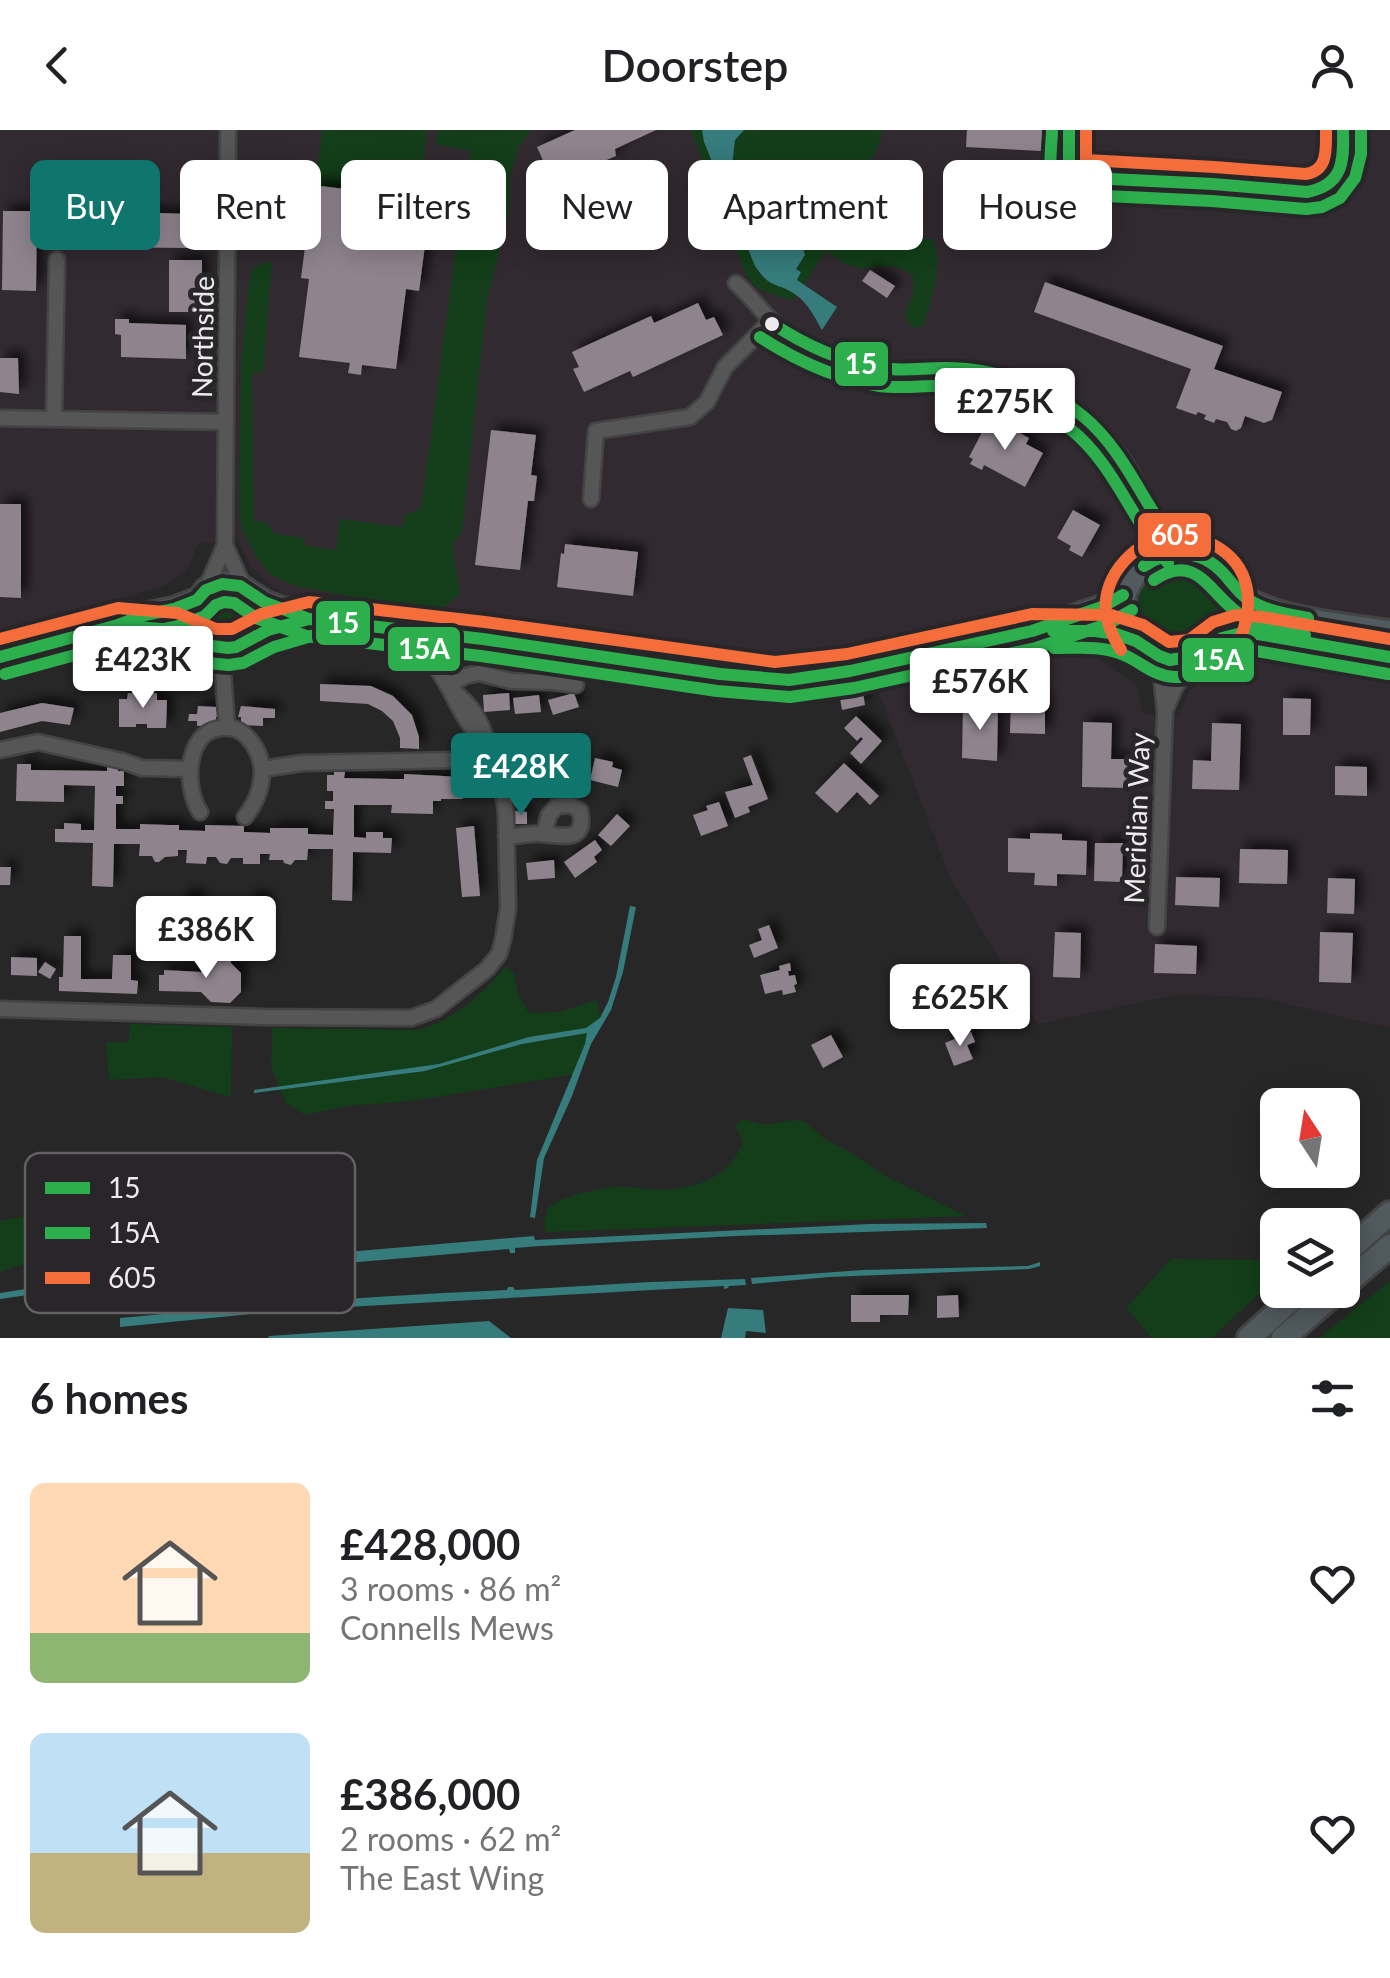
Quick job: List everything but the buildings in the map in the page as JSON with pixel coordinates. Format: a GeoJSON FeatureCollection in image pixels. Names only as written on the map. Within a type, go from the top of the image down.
{"type":"FeatureCollection","features":[{"type":"Feature","properties":{"kind":"highway"},"geometry":{"type":"LineString","coordinates":[[0,657],[174,609],[222,584],[231,584],[309,620],[482,638],[775,680],[850,672],[1032,632],[1102,607],[1123,595],[1135,574],[1151,560],[1181,552],[1212,564],[1241,595],[1262,607],[1390,632]]}},
{"type":"Feature","properties":{"kind":"highway"},"geometry":{"type":"LineString","coordinates":[[1222,637],[1233,610],[1230,584]]}},
{"type":"Feature","properties":{"kind":"highway"},"geometry":{"type":"LineString","coordinates":[[248,592],[260,615],[258,629],[250,639]]}},
{"type":"Feature","properties":{"kind":"highway"},"geometry":{"type":"LineString","coordinates":[[202,595],[192,622],[197,636],[207,644]]}},
{"type":"Feature","properties":{"kind":"highway"},"geometry":{"type":"LineString","coordinates":[[1123,595],[1129,630],[1144,648]]}},
{"type":"Feature","properties":{"kind":"highway"},"geometry":{"type":"LineString","coordinates":[[118,626],[174,630],[207,644],[236,647],[309,620]]}},
{"type":"Feature","properties":{"kind":"highway"},"geometry":{"type":"LineString","coordinates":[[1032,632],[1107,632],[1165,659],[1197,656],[1222,637],[1236,632],[1390,657]]}},
{"type":"Feature","properties":{"kind":"highway"},"geometry":{"type":"LineString","coordinates":[[1360,1240],[1387,1216]]}},
{"type":"Feature","properties":{"kind":"highway"},"geometry":{"type":"LineString","coordinates":[[1360,1272],[1383,1252]]}},
{"type":"Feature","properties":{"kind":"highway"},"geometry":{"type":"LineString","coordinates":[[1279,1332],[1292,1308]]}},
{"type":"Feature","properties":{"kind":"highway"},"geometry":{"type":"LineString","coordinates":[[1249,1338],[1279,1332],[1313,1308]]}},
{"type":"Feature","properties":{"kind":"street","name":"Northside"},"geometry":{"type":"LineString","coordinates":[[228,130],[226,546],[248,592]]}},
{"type":"Feature","properties":{"kind":"street"},"geometry":{"type":"LineString","coordinates":[[54,419],[57,260]]}},
{"type":"Feature","properties":{"kind":"street"},"geometry":{"type":"LineString","coordinates":[[736,283],[770,322],[810,346],[859,364],[899,370],[979,370],[1018,380],[1055,398],[1106,438],[1127,466],[1166,537],[1181,552]]}},
{"type":"Feature","properties":{"kind":"street"},"geometry":{"type":"LineString","coordinates":[[591,500],[596,431],[690,417],[706,402],[725,367],[770,322]]}},
{"type":"Feature","properties":{"kind":"street"},"geometry":{"type":"LineString","coordinates":[[0,418],[226,422]]}},
{"type":"Feature","properties":{"kind":"street"},"geometry":{"type":"LineString","coordinates":[[1135,574],[1144,542],[1147,506]]}},
{"type":"Feature","properties":{"kind":"street","name":"Northside"},"geometry":{"type":"LineString","coordinates":[[202,595],[226,546]]}},
{"type":"Feature","properties":{"kind":"street"},"geometry":{"type":"LineString","coordinates":[[226,690],[250,639]]}},
{"type":"Feature","properties":{"kind":"street"},"geometry":{"type":"LineString","coordinates":[[207,644],[223,673],[227,727]]}},
{"type":"Feature","properties":{"kind":"street","name":"Meridian Way"},"geometry":{"type":"LineString","coordinates":[[1144,648],[1160,673],[1165,712],[1157,926]]}},
{"type":"Feature","properties":{"kind":"street"},"geometry":{"type":"LineString","coordinates":[[0,1009],[411,1018],[447,1002],[487,968],[498,954],[508,908],[506,814],[500,771],[484,728],[466,702],[427,658],[408,651]]}},
{"type":"Feature","properties":{"kind":"street","name":"Meridian Way"},"geometry":{"type":"LineString","coordinates":[[1165,712],[1175,687],[1197,656]]}},
{"type":"Feature","properties":{"kind":"street"},"geometry":{"type":"LineString","coordinates":[[448,686],[478,673],[511,681],[576,686]]}},
{"type":"Feature","properties":{"kind":"street"},"geometry":{"type":"LineString","coordinates":[[200,812],[192,797],[192,756],[201,740],[217,728],[227,727],[237,729],[252,742],[263,769],[256,800],[245,817]]}},
{"type":"Feature","properties":{"kind":"street"},"geometry":{"type":"LineString","coordinates":[[0,750],[38,742],[142,768],[189,769]]}},
{"type":"Feature","properties":{"kind":"street"},"geometry":{"type":"LineString","coordinates":[[263,769],[302,763],[458,760],[490,749]]}},
{"type":"Feature","properties":{"kind":"street"},"geometry":{"type":"LineString","coordinates":[[506,836],[544,834]]}},
{"type":"Feature","properties":{"kind":"shaded area"},"geometry":{"type":"Polygon","coordinates":[[[0,130],[1390,130],[1390,619],[1269,597],[1253,585],[1217,543],[1195,541],[1174,531],[1137,540],[1113,590],[1079,605],[958,639],[852,662],[771,670],[297,603],[250,567],[238,540],[198,544],[186,571],[164,586],[0,633],[0,130]]]}},
{"type":"Feature","properties":{"kind":"shaded area"},"geometry":{"type":"Polygon","coordinates":[[[1242,655],[1390,679],[1390,1028],[1261,998],[1179,994],[1038,1024],[950,877],[875,682],[1061,656],[1098,658],[1137,685],[1143,714],[1177,715],[1190,690],[1242,655]]]}},
{"type":"Feature","properties":{"kind":"green space"},"geometry":{"type":"Polygon","coordinates":[[[322,130],[427,130],[423,160],[341,160],[341,188],[321,186],[318,160],[322,130]]]}},
{"type":"Feature","properties":{"kind":"green space"},"geometry":{"type":"Polygon","coordinates":[[[437,130],[531,130],[519,146],[510,176],[506,225],[506,160],[469,160],[471,151],[436,144],[437,130]]]}},
{"type":"Feature","properties":{"kind":"green space"},"geometry":{"type":"Polygon","coordinates":[[[691,130],[883,130],[870,160],[702,160],[691,130]]]}},
{"type":"Feature","properties":{"kind":"green space"},"geometry":{"type":"Polygon","coordinates":[[[933,239],[936,249],[933,293],[924,325],[916,328],[910,326],[905,313],[913,293],[913,275],[894,266],[859,268],[826,251],[792,301],[761,290],[746,275],[737,250],[923,250],[923,240],[933,239]]]}},
{"type":"Feature","properties":{"kind":"green space"},"geometry":{"type":"Polygon","coordinates":[[[455,250],[500,250],[487,300],[462,531],[452,545],[460,594],[437,612],[295,586],[270,574],[255,555],[239,515],[241,367],[248,288],[252,270],[260,264],[272,261],[263,372],[252,373],[254,521],[265,522],[275,534],[304,538],[304,545],[336,550],[340,519],[403,527],[405,515],[419,509],[455,250]]]}},
{"type":"Feature","properties":{"kind":"green space"},"geometry":{"type":"Polygon","coordinates":[[[1178,563],[1202,570],[1214,582],[1221,606],[1214,630],[1202,642],[1178,649],[1154,642],[1142,630],[1135,606],[1142,582],[1154,570],[1178,563]]]}},
{"type":"Feature","properties":{"kind":"green space"},"geometry":{"type":"Polygon","coordinates":[[[227,594],[243,600],[249,616],[243,632],[227,638],[211,632],[205,616],[211,600],[227,594]]]}},
{"type":"Feature","properties":{"kind":"green space"},"geometry":{"type":"Polygon","coordinates":[[[506,966],[514,974],[518,994],[529,1013],[559,1012],[596,1000],[601,1021],[575,1074],[305,1115],[286,1103],[271,1066],[272,1028],[418,1030],[467,1005],[506,966]]]}},
{"type":"Feature","properties":{"kind":"green space"},"geometry":{"type":"Polygon","coordinates":[[[130,1024],[232,1027],[231,1097],[161,1077],[109,1080],[106,1042],[129,1042],[130,1024]]]}},
{"type":"Feature","properties":{"kind":"green space"},"geometry":{"type":"Polygon","coordinates":[[[744,1119],[759,1124],[804,1121],[826,1140],[882,1174],[966,1216],[546,1232],[548,1208],[571,1196],[614,1187],[675,1189],[711,1179],[737,1154],[743,1142],[735,1125],[744,1119]]]}},
{"type":"Feature","properties":{"kind":"green space"},"geometry":{"type":"Polygon","coordinates":[[[25,1216],[25,1264],[0,1272],[0,1221],[25,1216]]]}},
{"type":"Feature","properties":{"kind":"green space"},"geometry":{"type":"Polygon","coordinates":[[[1171,1259],[1260,1260],[1260,1292],[1212,1338],[1152,1338],[1126,1308],[1171,1259]]]}},
{"type":"Feature","properties":{"kind":"green space"},"geometry":{"type":"Polygon","coordinates":[[[1390,1281],[1390,1338],[1319,1338],[1360,1308],[1390,1281]]]}},
{"type":"Feature","properties":{"kind":"water"},"geometry":{"type":"Polygon","coordinates":[[[702,130],[744,130],[735,140],[733,160],[711,160],[702,130]]]}},
{"type":"Feature","properties":{"kind":"water"},"geometry":{"type":"Polygon","coordinates":[[[748,250],[804,250],[805,255],[796,269],[801,272],[797,280],[837,307],[822,330],[800,298],[770,282],[755,266],[748,250]]]}},
{"type":"Feature","properties":{"kind":"water"},"geometry":{"type":"Polygon","coordinates":[[[630,906],[636,907],[623,972],[611,1010],[591,1044],[544,1158],[535,1218],[530,1217],[537,1160],[587,1033],[522,1044],[425,1071],[254,1093],[439,1064],[529,1037],[586,1028],[600,1018],[608,1002],[630,906]]]}},
{"type":"Feature","properties":{"kind":"water"},"geometry":{"type":"Polygon","coordinates":[[[986,1223],[987,1228],[541,1246],[515,1248],[515,1253],[509,1249],[355,1262],[355,1251],[534,1236],[535,1240],[870,1224],[986,1223]]]}},
{"type":"Feature","properties":{"kind":"water"},"geometry":{"type":"Polygon","coordinates":[[[1040,1262],[1040,1266],[1029,1269],[752,1284],[751,1278],[863,1270],[1028,1266],[1040,1262]]]}},
{"type":"Feature","properties":{"kind":"water"},"geometry":{"type":"Polygon","coordinates":[[[745,1279],[746,1285],[355,1306],[355,1298],[745,1279]]]}},
{"type":"Feature","properties":{"kind":"water"},"geometry":{"type":"Polygon","coordinates":[[[25,1289],[25,1295],[0,1299],[0,1293],[25,1289]]]}},
{"type":"Feature","properties":{"kind":"water"},"geometry":{"type":"Polygon","coordinates":[[[728,1308],[763,1310],[766,1333],[746,1331],[745,1338],[721,1338],[728,1308]]]}},
{"type":"Feature","properties":{"kind":"water"},"geometry":{"type":"Polygon","coordinates":[[[177,1313],[262,1313],[120,1327],[120,1318],[177,1313]]]}},
{"type":"Feature","properties":{"kind":"water"},"geometry":{"type":"Polygon","coordinates":[[[489,1321],[511,1338],[268,1338],[269,1336],[489,1321]]]}},
{"type":"Feature","properties":{"kind":"transit line","name":"15A"},"geometry":{"type":"LineString","coordinates":[[1052,130],[1051,173],[1063,194],[1306,209],[1322,207],[1340,198],[1355,178],[1361,130]]}},
{"type":"Feature","properties":{"kind":"transit line","name":"15"},"geometry":{"type":"LineString","coordinates":[[1069,130],[1069,177],[1307,192],[1328,184],[1339,170],[1343,130]]}},
{"type":"Feature","properties":{"kind":"transit line","name":"605"},"geometry":{"type":"LineString","coordinates":[[1086,130],[1086,160],[1306,174],[1322,164],[1326,131]]}},
{"type":"Feature","properties":{"kind":"transit line","name":"15"},"geometry":{"type":"LineString","coordinates":[[770,322],[810,345],[852,362],[891,369],[986,372],[1021,381],[1054,396],[1099,431],[1181,552]]}},
{"type":"Feature","properties":{"kind":"transit line","name":"15A"},"geometry":{"type":"LineString","coordinates":[[760,337],[803,361],[848,379],[889,387],[980,389],[1042,410],[1085,442],[1168,563]]}},
{"type":"Feature","properties":{"kind":"transit line","name":"605"},"geometry":{"type":"LineString","coordinates":[[1121,650],[1106,614],[1109,586],[1135,551],[1175,535],[1212,544],[1226,553],[1243,575],[1247,615],[1238,644]]}},
{"type":"Feature","properties":{"kind":"transit line","name":"15"},"geometry":{"type":"LineString","coordinates":[[1144,566],[1174,554],[1204,559],[1256,604],[1308,618]]}},
{"type":"Feature","properties":{"kind":"transit line","name":"15A"},"geometry":{"type":"LineString","coordinates":[[1154,580],[1169,572],[1183,570],[1194,574],[1244,617],[1305,635]]}},
{"type":"Feature","properties":{"kind":"transit line","name":"15"},"geometry":{"type":"LineString","coordinates":[[0,657],[174,609],[222,584],[240,586],[264,602],[309,619],[789,680],[850,671],[1032,631],[1102,607],[1123,595]]}},
{"type":"Feature","properties":{"kind":"transit line","name":"15A"},"geometry":{"type":"LineString","coordinates":[[5,674],[179,626],[205,616],[224,602],[306,636],[481,656],[717,691],[790,697],[854,688],[1036,648],[1108,624],[1132,610]]}},
{"type":"Feature","properties":{"kind":"transit line","name":"605"},"geometry":{"type":"LineString","coordinates":[[0,639],[118,608],[177,613],[216,629],[232,629],[261,614],[309,602],[775,662],[847,654],[1032,614],[1111,615],[1143,625],[1169,642],[1189,640],[1213,622],[1236,615],[1390,639]]}},
{"type":"Feature","properties":{"kind":"transit line","name":"15"},"geometry":{"type":"LineString","coordinates":[[124,626],[174,630],[212,646],[228,648],[268,630],[309,619]]}},
{"type":"Feature","properties":{"kind":"transit line","name":"15"},"geometry":{"type":"LineString","coordinates":[[1053,631],[1116,634],[1170,660],[1194,656],[1222,638],[1246,632],[1390,657]]}},
{"type":"Feature","properties":{"kind":"transit line","name":"15A"},"geometry":{"type":"LineString","coordinates":[[123,643],[170,647],[207,663],[229,665],[315,635]]}},
{"type":"Feature","properties":{"kind":"transit line","name":"15A"},"geometry":{"type":"LineString","coordinates":[[1054,648],[1107,650],[1174,677],[1194,674],[1245,649],[1388,674]]}}]}
